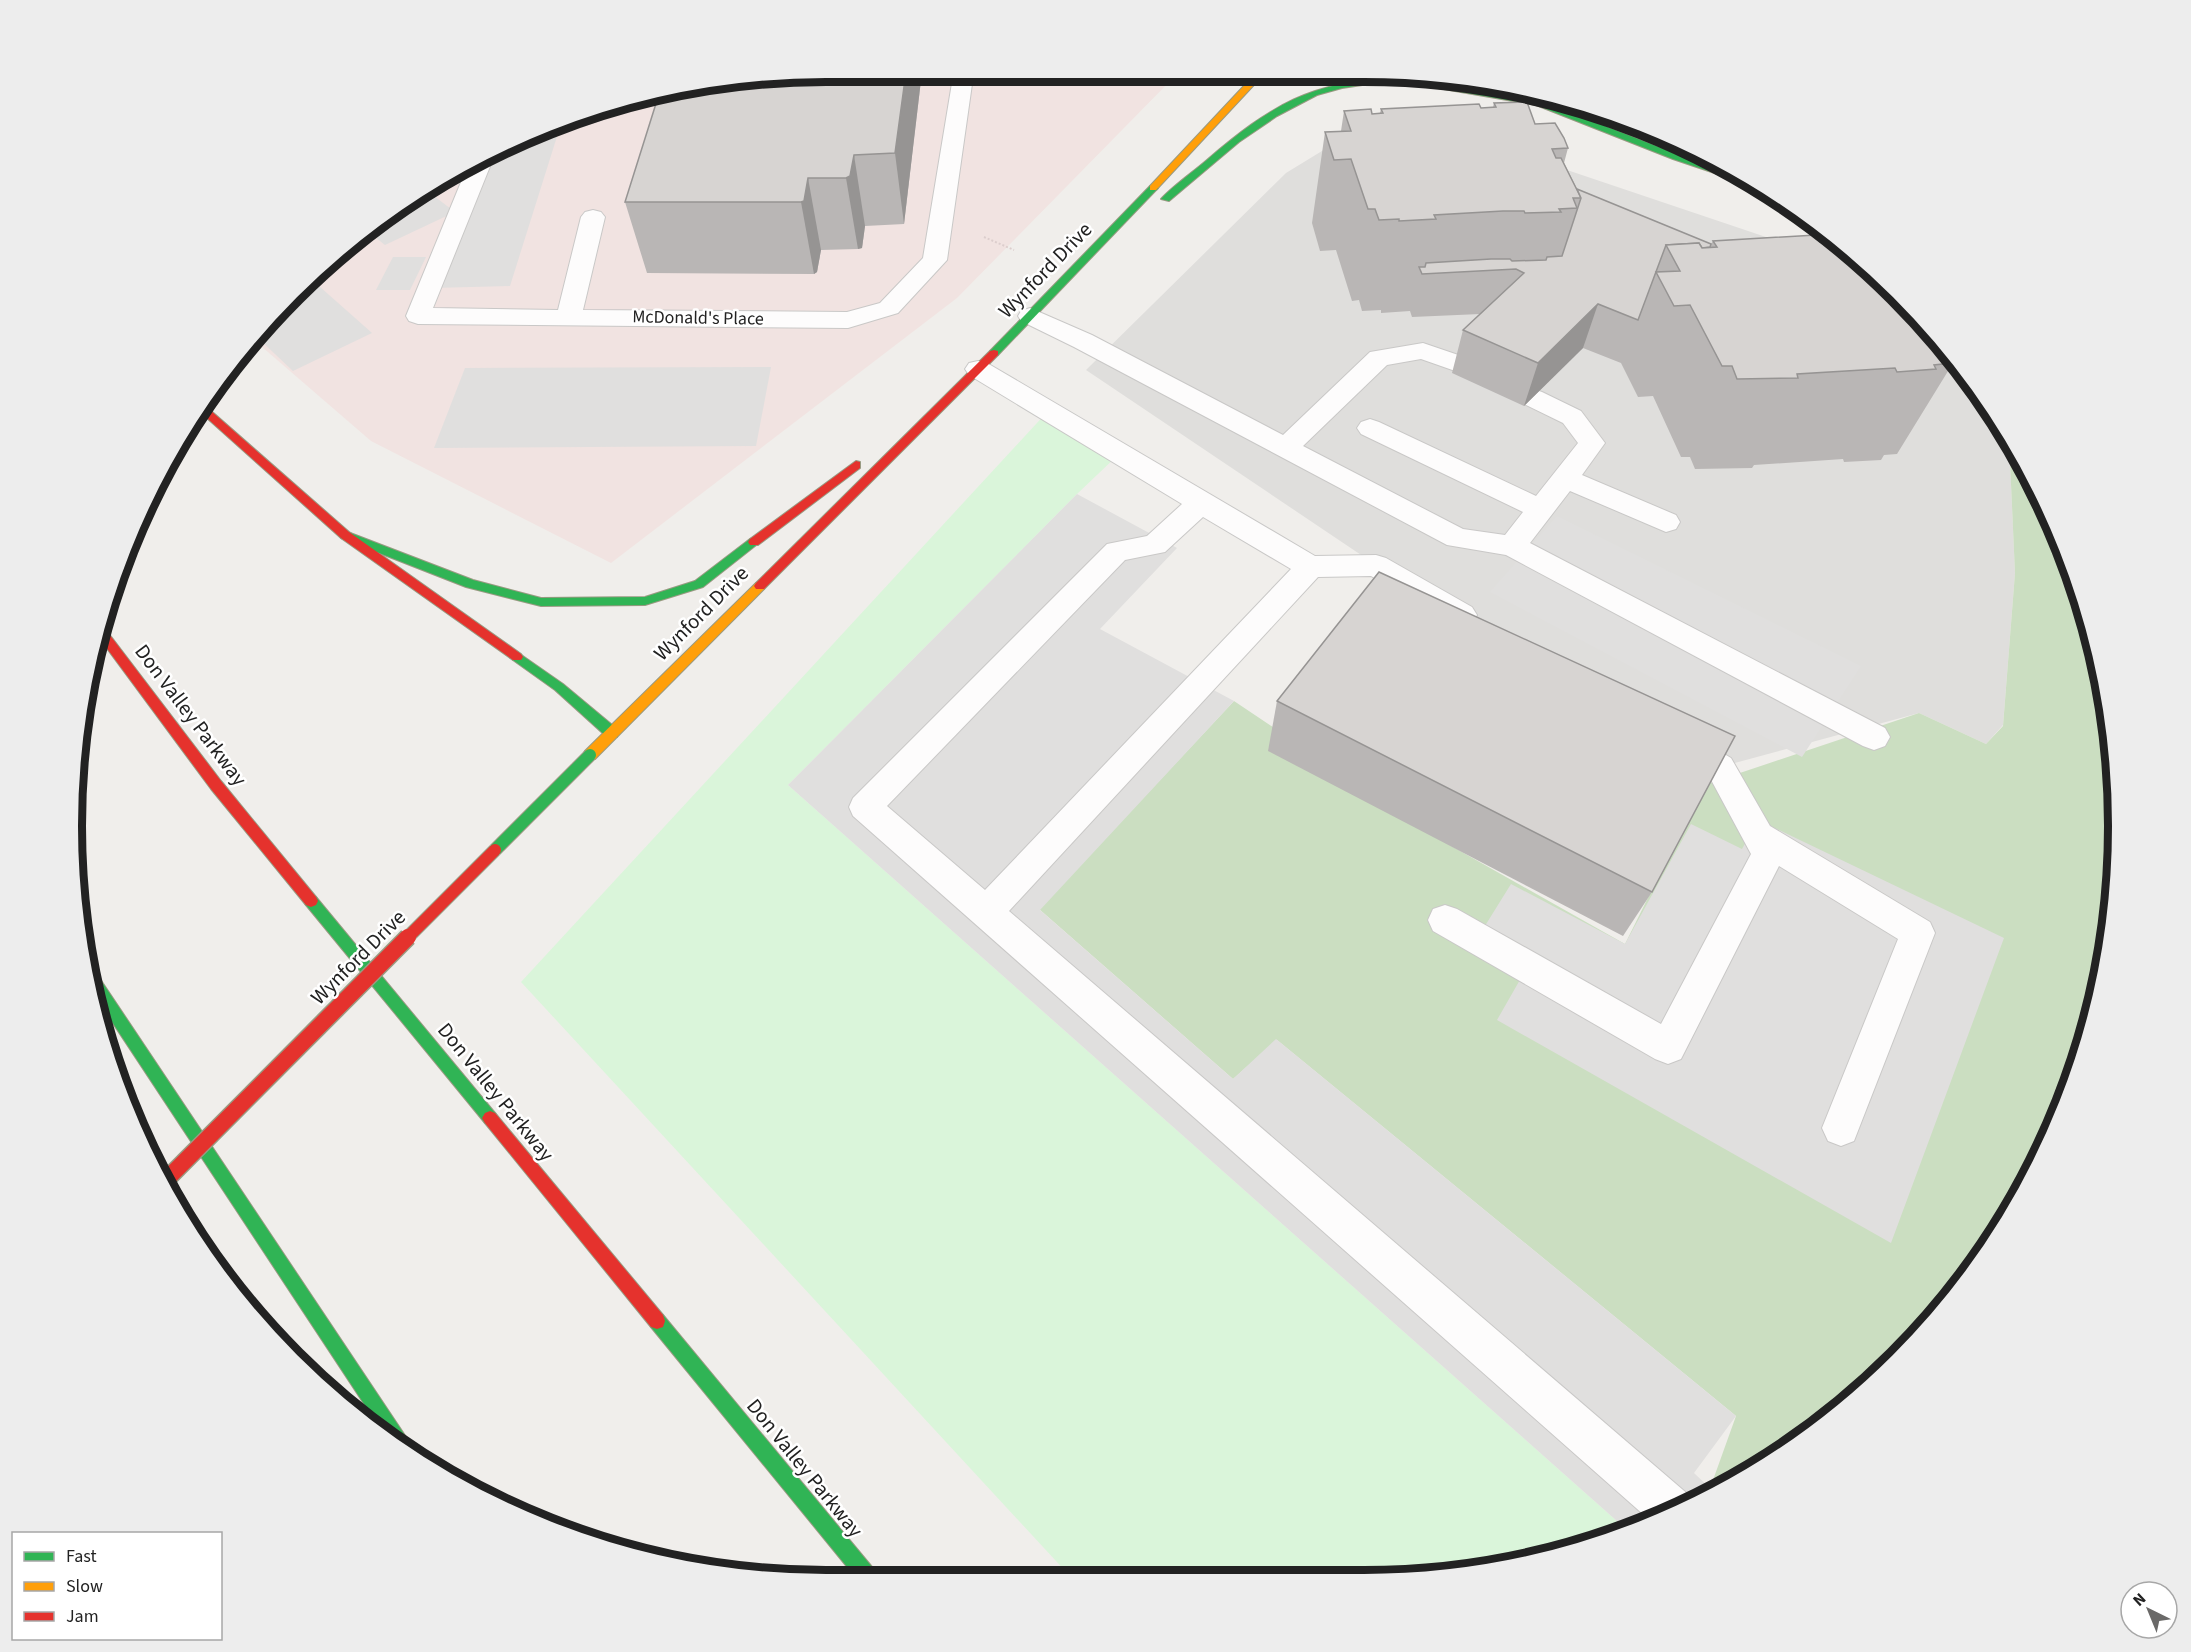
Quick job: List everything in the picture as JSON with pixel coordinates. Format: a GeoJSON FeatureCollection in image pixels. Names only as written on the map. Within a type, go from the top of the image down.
{"type":"FeatureCollection","features":[{"type":"Feature","properties":{"kind":"main road","name":"Wynford Drive"},"geometry":{"type":"LineString","coordinates":[[170,1175],[1066,280],[1253,82]]}},
{"type":"Feature","properties":{"kind":"main road"},"geometry":{"type":"LineString","coordinates":[[1066,280],[1251,130],[1301,100],[1331,87],[1370,82]]}},
{"type":"Feature","properties":{"kind":"main road"},"geometry":{"type":"LineString","coordinates":[[1408,84],[1446,87]]}},
{"type":"Feature","properties":{"kind":"main road"},"geometry":{"type":"LineString","coordinates":[[1454,88],[1528,101]]}},
{"type":"Feature","properties":{"kind":"main road"},"geometry":{"type":"LineString","coordinates":[[1541,104],[1676,158],[1717,171]]}},
{"type":"Feature","properties":{"kind":"main road"},"geometry":{"type":"LineString","coordinates":[[345,535],[470,584],[541,602],[645,601],[699,584],[967,379]]}},
{"type":"Feature","properties":{"kind":"main road"},"geometry":{"type":"LineString","coordinates":[[208,413],[345,535],[559,687],[612,733]]}},
{"type":"Feature","properties":{"kind":"main road","name":"Don Valley Parkway"},"geometry":{"type":"LineString","coordinates":[[107,639],[216,785],[862,1570]]}},
{"type":"Feature","properties":{"kind":"main road"},"geometry":{"type":"LineString","coordinates":[[103,996],[390,1428]]}},
{"type":"Feature","properties":{"kind":"lane","name":"McDonald's Place"},"geometry":{"type":"LineString","coordinates":[[478,169],[418,316],[848,320],[889,308],[935,260],[962,82]]}},
{"type":"Feature","properties":{"kind":"lane"},"geometry":{"type":"LineString","coordinates":[[568,317],[594,217]]}},
{"type":"Feature","properties":{"kind":"lane"},"geometry":{"type":"LineString","coordinates":[[1030,316],[1286,447],[1457,538],[1512,546],[1874,737]]}},
{"type":"Feature","properties":{"kind":"lane"},"geometry":{"type":"LineString","coordinates":[[1286,447],[1379,358],[1423,351],[1461,365]]}},
{"type":"Feature","properties":{"kind":"lane"},"geometry":{"type":"LineString","coordinates":[[967,379],[1201,504],[1310,567],[1376,565],[1487,630]]}},
{"type":"Feature","properties":{"kind":"lane"},"geometry":{"type":"LineString","coordinates":[[1512,546],[1593,443],[1572,417],[1533,398]]}},
{"type":"Feature","properties":{"kind":"lane"},"geometry":{"type":"LineString","coordinates":[[1370,428],[1540,509]]}},
{"type":"Feature","properties":{"kind":"lane"},"geometry":{"type":"LineString","coordinates":[[1565,478],[1666,522]]}},
{"type":"Feature","properties":{"kind":"lane"},"geometry":{"type":"LineString","coordinates":[[1201,504],[1155,545],[1117,551],[865,807],[1667,1505]]}},
{"type":"Feature","properties":{"kind":"lane"},"geometry":{"type":"LineString","coordinates":[[986,912],[1310,567]]}},
{"type":"Feature","properties":{"kind":"lane"},"geometry":{"type":"LineString","coordinates":[[1445,920],[1668,1047],[1768,854],[1720,767],[1650,726]]}},
{"type":"Feature","properties":{"kind":"lane"},"geometry":{"type":"LineString","coordinates":[[1757,835],[1918,933],[1841,1128]]}},
{"type":"Feature","properties":{"kind":"shaded area"},"geometry":{"type":"Polygon","coordinates":[[[1169,82],[957,298],[611,563],[371,441],[260,345],[300,300],[373,236],[454,182],[541,139],[587,122],[681,97],[777,84],[1169,82]]]}},
{"type":"Feature","properties":{"kind":"shaded area"},"geometry":{"type":"Polygon","coordinates":[[[1389,110],[1855,267],[1891,300],[1955,373],[2010,455],[2015,573],[2003,725],[1986,744],[1919,713],[1720,767],[1376,565],[1086,370],[1286,173],[1389,110]]]}},
{"type":"Feature","properties":{"kind":"shaded area"},"geometry":{"type":"Polygon","coordinates":[[[558,133],[510,286],[433,288],[471,183],[452,184],[497,159],[558,133]]]}},
{"type":"Feature","properties":{"kind":"shaded area"},"geometry":{"type":"Polygon","coordinates":[[[433,195],[455,212],[385,245],[373,236],[433,195]]]}},
{"type":"Feature","properties":{"kind":"shaded area"},"geometry":{"type":"Polygon","coordinates":[[[393,257],[426,257],[410,290],[376,290],[393,257]]]}},
{"type":"Feature","properties":{"kind":"shaded area"},"geometry":{"type":"Polygon","coordinates":[[[317,284],[372,333],[293,371],[262,342],[317,284]]]}},
{"type":"Feature","properties":{"kind":"shaded area"},"geometry":{"type":"Polygon","coordinates":[[[771,367],[756,446],[434,448],[465,368],[771,367]]]}},
{"type":"Feature","properties":{"kind":"shaded area"},"geometry":{"type":"Polygon","coordinates":[[[1077,494],[1177,548],[1100,629],[1234,701],[1040,910],[1233,1079],[1276,1039],[1736,1416],[1694,1473],[1707,1486],[1650,1513],[1620,1524],[788,785],[1077,494]]]}},
{"type":"Feature","properties":{"kind":"shaded area"},"geometry":{"type":"Polygon","coordinates":[[[1557,516],[1861,666],[1802,757],[1490,592],[1557,516]]]}},
{"type":"Feature","properties":{"kind":"shaded area"},"geometry":{"type":"Polygon","coordinates":[[[1758,820],[2004,938],[1891,1243],[1497,1020],[1521,978],[1470,950],[1511,884],[1625,944],[1691,824],[1742,849],[1758,820]]]}},
{"type":"Feature","properties":{"kind":"green space"},"geometry":{"type":"Polygon","coordinates":[[[1048,411],[1119,454],[788,785],[1620,1524],[1557,1544],[1510,1555],[1414,1568],[1064,1570],[521,982],[1048,411]]]}},
{"type":"Feature","properties":{"kind":"green space"},"geometry":{"type":"Polygon","coordinates":[[[2010,455],[2052,541],[2069,587],[2094,681],[2107,777],[2107,875],[2102,923],[2094,971],[2069,1065],[2052,1111],[2009,1198],[1955,1279],[1924,1316],[1891,1352],[1818,1416],[1778,1444],[1712,1483],[1736,1416],[1277,1040],[1233,1079],[1039,909],[1234,701],[1446,843],[1625,944],[1704,785],[1919,713],[1986,744],[2003,726],[2015,573],[2010,455]]]}},
{"type":"Feature","properties":{"kind":"building"},"geometry":{"type":"Polygon","coordinates":[[[905,82],[895,153],[854,155],[850,176],[846,178],[808,178],[804,201],[625,202],[656,103],[729,89],[777,84],[905,82]]]}},
{"type":"Feature","properties":{"kind":"building"},"geometry":{"type":"Polygon","coordinates":[[[1527,102],[1535,124],[1555,123],[1564,138],[1568,148],[1552,149],[1556,158],[1561,158],[1581,198],[1573,198],[1577,208],[1559,209],[1561,212],[1503,211],[1434,215],[1436,219],[1379,220],[1375,209],[1368,209],[1351,159],[1334,160],[1325,132],[1351,131],[1344,111],[1371,109],[1372,114],[1383,113],[1381,109],[1479,104],[1481,108],[1496,107],[1494,103],[1527,102]]]}},
{"type":"Feature","properties":{"kind":"building"},"geometry":{"type":"Polygon","coordinates":[[[1577,189],[1711,244],[1710,247],[1702,248],[1699,243],[1666,245],[1638,320],[1598,304],[1538,363],[1463,330],[1524,273],[1516,269],[1422,274],[1419,267],[1425,267],[1426,263],[1491,259],[1546,260],[1547,257],[1562,256],[1581,198],[1577,189]]]}},
{"type":"Feature","properties":{"kind":"building"},"geometry":{"type":"Polygon","coordinates":[[[1816,235],[1820,242],[1825,242],[1891,300],[1947,364],[1934,365],[1936,369],[1897,372],[1895,368],[1797,374],[1798,378],[1737,379],[1732,366],[1722,366],[1690,305],[1674,306],[1656,272],[1680,271],[1666,245],[1699,243],[1702,248],[1717,247],[1713,241],[1816,235]]]}},
{"type":"Feature","properties":{"kind":"building"},"geometry":{"type":"Polygon","coordinates":[[[1379,572],[1735,736],[1652,892],[1277,701],[1379,572]]]}},
{"type":"Feature","properties":{"kind":"traffic: fast"},"geometry":{"type":"LineString","coordinates":[[1166,199],[1236,140],[1293,102],[1341,85],[1362,82]]}},
{"type":"Feature","properties":{"kind":"traffic: fast"},"geometry":{"type":"LineString","coordinates":[[1482,92],[1525,101]]}},
{"type":"Feature","properties":{"kind":"traffic: fast"},"geometry":{"type":"LineString","coordinates":[[1542,104],[1715,170]]}},
{"type":"Feature","properties":{"kind":"traffic: fast"},"geometry":{"type":"LineString","coordinates":[[994,353],[1153,188]]}},
{"type":"Feature","properties":{"kind":"traffic: fast"},"geometry":{"type":"LineString","coordinates":[[345,535],[470,584],[541,602],[645,601],[699,584],[754,542]]}},
{"type":"Feature","properties":{"kind":"traffic: fast"},"geometry":{"type":"LineString","coordinates":[[517,657],[559,687],[612,733]]}},
{"type":"Feature","properties":{"kind":"traffic: fast"},"geometry":{"type":"LineString","coordinates":[[495,850],[590,755]]}},
{"type":"Feature","properties":{"kind":"traffic: fast"},"geometry":{"type":"LineString","coordinates":[[311,901],[490,1118]]}},
{"type":"Feature","properties":{"kind":"traffic: fast"},"geometry":{"type":"LineString","coordinates":[[103,996],[390,1428]]}},
{"type":"Feature","properties":{"kind":"traffic: fast"},"geometry":{"type":"LineString","coordinates":[[657,1321],[862,1570]]}},
{"type":"Feature","properties":{"kind":"traffic: slow"},"geometry":{"type":"LineString","coordinates":[[1153,188],[1253,82]]}},
{"type":"Feature","properties":{"kind":"traffic: slow"},"geometry":{"type":"LineString","coordinates":[[590,755],[760,586]]}},
{"type":"Feature","properties":{"kind":"traffic: jam"},"geometry":{"type":"LineString","coordinates":[[760,586],[994,353]]}},
{"type":"Feature","properties":{"kind":"traffic: jam"},"geometry":{"type":"LineString","coordinates":[[208,413],[345,535],[517,657]]}},
{"type":"Feature","properties":{"kind":"traffic: jam"},"geometry":{"type":"LineString","coordinates":[[754,542],[856,465]]}},
{"type":"Feature","properties":{"kind":"traffic: jam"},"geometry":{"type":"LineString","coordinates":[[107,639],[216,785],[311,901]]}},
{"type":"Feature","properties":{"kind":"traffic: jam"},"geometry":{"type":"LineString","coordinates":[[170,1176],[495,850]]}},
{"type":"Feature","properties":{"kind":"traffic: jam"},"geometry":{"type":"LineString","coordinates":[[490,1118],[657,1321]]}}]}
